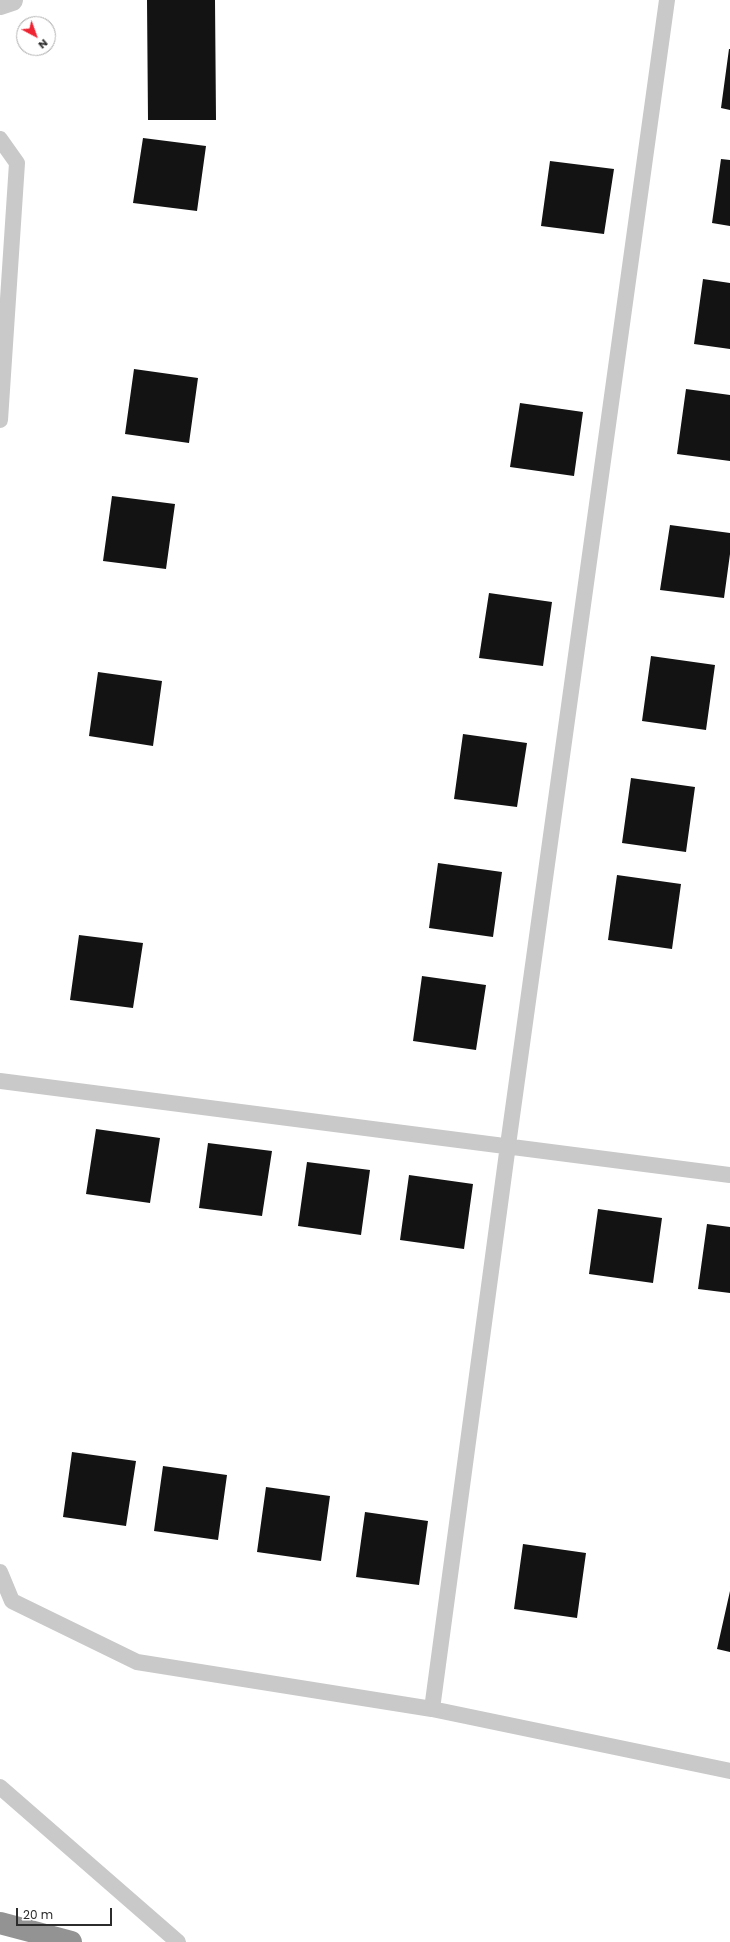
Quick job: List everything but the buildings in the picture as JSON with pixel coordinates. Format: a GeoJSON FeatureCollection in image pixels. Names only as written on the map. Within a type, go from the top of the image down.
{"type":"FeatureCollection","features":[{"type":"Feature","properties":{"kind":"highway"},"geometry":{"type":"LineString","coordinates":[[0,1923],[71,1942]]}},
{"type":"Feature","properties":{"kind":"street"},"geometry":{"type":"LineString","coordinates":[[0,4],[12,0]]}},
{"type":"Feature","properties":{"kind":"lane"},"geometry":{"type":"LineString","coordinates":[[432,1709],[508,1145],[667,0]]}},
{"type":"Feature","properties":{"kind":"lane"},"geometry":{"type":"LineString","coordinates":[[0,139],[17,162],[0,420]]}},
{"type":"Feature","properties":{"kind":"lane"},"geometry":{"type":"LineString","coordinates":[[0,1081],[508,1145],[730,1175]]}},
{"type":"Feature","properties":{"kind":"lane"},"geometry":{"type":"LineString","coordinates":[[0,1572],[12,1602],[137,1662],[432,1709],[730,1771]]}},
{"type":"Feature","properties":{"kind":"lane"},"geometry":{"type":"LineString","coordinates":[[0,1787],[178,1942]]}}]}
